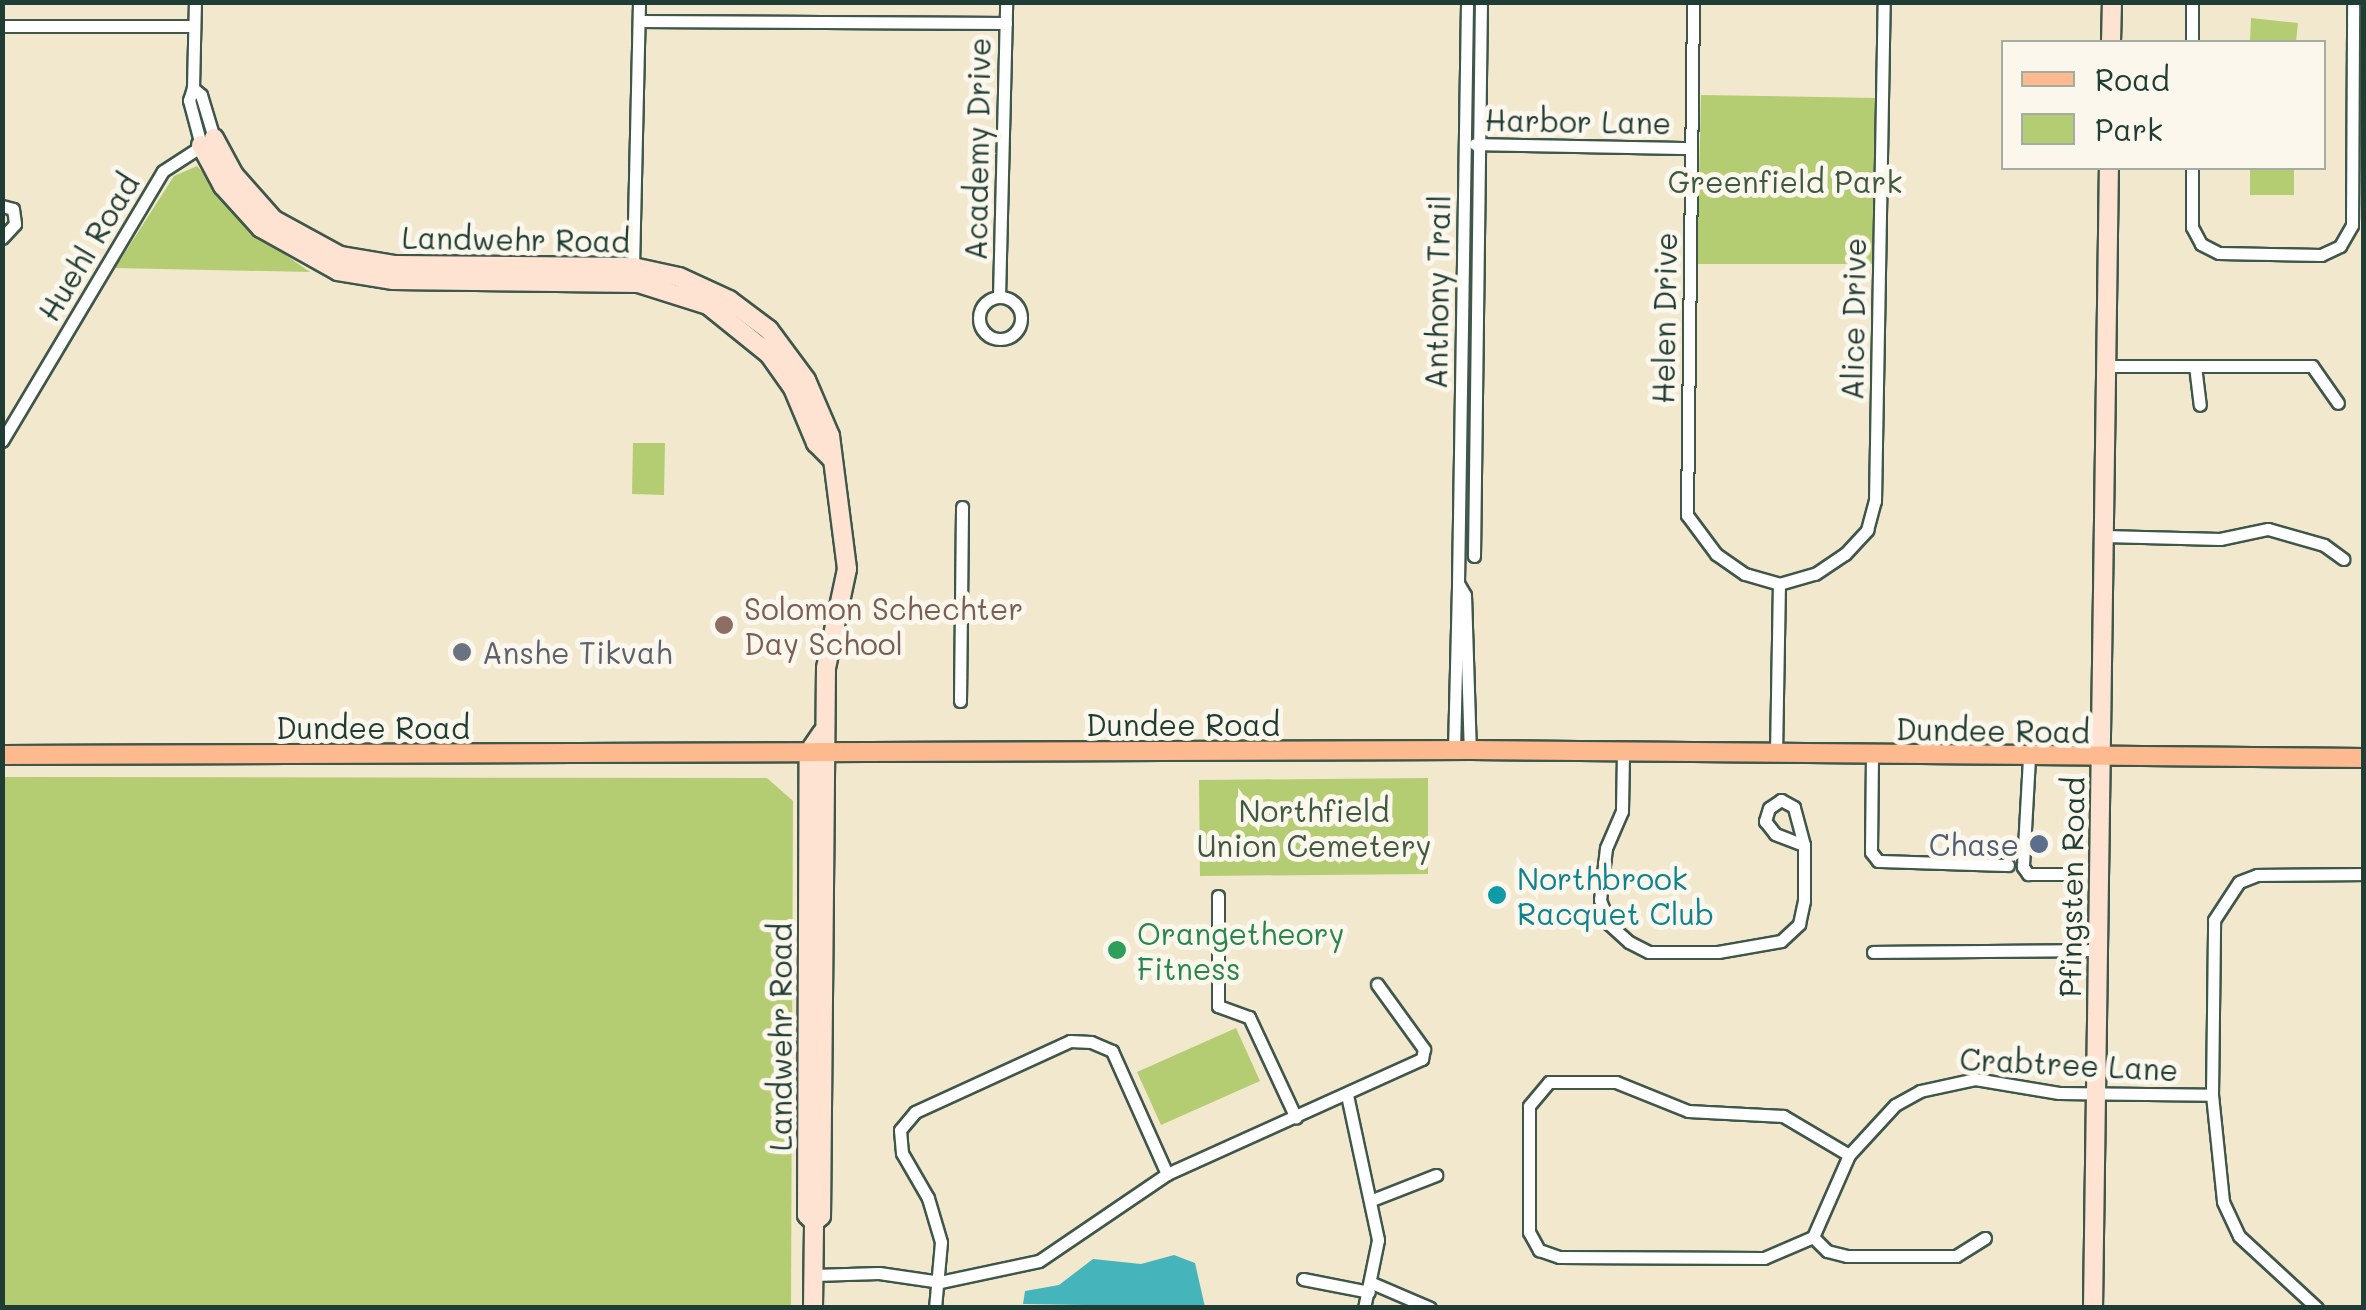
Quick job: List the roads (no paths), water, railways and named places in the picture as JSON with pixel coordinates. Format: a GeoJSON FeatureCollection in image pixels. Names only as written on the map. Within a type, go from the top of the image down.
{"type":"FeatureCollection","features":[{"type":"Feature","properties":{"kind":"main road","name":"Dundee Road"},"geometry":{"type":"LineString","coordinates":[[2,756],[1462,750],[2101,759],[2364,758]]}},
{"type":"Feature","properties":{"kind":"street"},"geometry":{"type":"LineString","coordinates":[[194,2],[193,88],[201,96],[208,142]]}},
{"type":"Feature","properties":{"kind":"street"},"geometry":{"type":"LineString","coordinates":[[633,267],[639,2]]}},
{"type":"Feature","properties":{"kind":"street","name":"Academy Drive"},"geometry":{"type":"LineString","coordinates":[[999,297],[1006,2]]}},
{"type":"Feature","properties":{"kind":"street","name":"Anthony Trail"},"geometry":{"type":"LineString","coordinates":[[1462,750],[1457,458],[1467,2]]}},
{"type":"Feature","properties":{"kind":"street","name":"Anthony Trail"},"geometry":{"type":"LineString","coordinates":[[1474,556],[1481,2]]}},
{"type":"Feature","properties":{"kind":"street","name":"Helen Drive"},"geometry":{"type":"LineString","coordinates":[[1693,2],[1687,515],[1716,554],[1745,574],[1779,584]]}},
{"type":"Feature","properties":{"kind":"street","name":"Alice Drive"},"geometry":{"type":"LineString","coordinates":[[1779,584],[1814,574],[1844,554],[1867,530],[1875,501],[1884,2]]}},
{"type":"Feature","properties":{"kind":"street"},"geometry":{"type":"LineString","coordinates":[[2111,40],[2112,2]]}},
{"type":"Feature","properties":{"kind":"street"},"geometry":{"type":"LineString","coordinates":[[2192,2],[2192,40]]}},
{"type":"Feature","properties":{"kind":"street"},"geometry":{"type":"LineString","coordinates":[[2192,170],[2192,227],[2201,244],[2219,252],[2304,254],[2340,246],[2352,225],[2353,2]]}},
{"type":"Feature","properties":{"kind":"street"},"geometry":{"type":"LineString","coordinates":[[639,21],[1006,23]]}},
{"type":"Feature","properties":{"kind":"street"},"geometry":{"type":"LineString","coordinates":[[2,26],[194,26]]}},
{"type":"Feature","properties":{"kind":"street","name":"Landwehr Road"},"geometry":{"type":"LineString","coordinates":[[208,142],[274,220],[340,256],[395,266],[633,267],[704,287],[769,330],[814,396],[830,457],[847,569],[826,668],[818,752],[807,1215],[814,1222],[814,1308]]}},
{"type":"Feature","properties":{"kind":"street","name":"Landwehr Road"},"geometry":{"type":"LineString","coordinates":[[208,142],[223,186],[261,228],[338,271],[394,280],[638,283],[708,305],[769,354],[794,388],[816,442],[830,457]]}},
{"type":"Feature","properties":{"kind":"street","name":"Huehl Road"},"geometry":{"type":"LineString","coordinates":[[2,441],[162,170],[208,142]]}},
{"type":"Feature","properties":{"kind":"street","name":"Harbor Lane"},"geometry":{"type":"LineString","coordinates":[[1465,144],[1690,148]]}},
{"type":"Feature","properties":{"kind":"street","name":"Pfingsten Road"},"geometry":{"type":"LineString","coordinates":[[2093,1308],[2110,170]]}},
{"type":"Feature","properties":{"kind":"street"},"geometry":{"type":"LineString","coordinates":[[2,206],[13,209],[16,224],[2,238]]}},
{"type":"Feature","properties":{"kind":"street"},"geometry":{"type":"LineString","coordinates":[[2106,366],[2312,366],[2338,403]]}},
{"type":"Feature","properties":{"kind":"street"},"geometry":{"type":"LineString","coordinates":[[2196,366],[2200,405]]}},
{"type":"Feature","properties":{"kind":"street"},"geometry":{"type":"LineString","coordinates":[[1457,458],[1475,458]]}},
{"type":"Feature","properties":{"kind":"street"},"geometry":{"type":"LineString","coordinates":[[960,701],[962,507]]}},
{"type":"Feature","properties":{"kind":"street"},"geometry":{"type":"LineString","coordinates":[[2104,536],[2220,538],[2268,528],[2324,545],[2343,559]]}},
{"type":"Feature","properties":{"kind":"street"},"geometry":{"type":"LineString","coordinates":[[1776,754],[1779,584]]}},
{"type":"Feature","properties":{"kind":"street"},"geometry":{"type":"LineString","coordinates":[[1624,753],[1622,812],[1606,848],[1600,900],[1609,924],[1639,947],[1752,950],[1781,940],[1799,924],[1804,845]]}},
{"type":"Feature","properties":{"kind":"street"},"geometry":{"type":"LineString","coordinates":[[1872,755],[1871,852],[1878,861],[2008,865]]}},
{"type":"Feature","properties":{"kind":"street"},"geometry":{"type":"LineString","coordinates":[[2029,758],[2023,868],[2028,874],[2070,874]]}},
{"type":"Feature","properties":{"kind":"street"},"geometry":{"type":"LineString","coordinates":[[2212,1095],[2214,920],[2224,899],[2257,875],[2364,874]]}},
{"type":"Feature","properties":{"kind":"street"},"geometry":{"type":"LineString","coordinates":[[1218,896],[1218,1006],[1249,1017],[1296,1118]]}},
{"type":"Feature","properties":{"kind":"street"},"geometry":{"type":"LineString","coordinates":[[1874,952],[2098,950]]}},
{"type":"Feature","properties":{"kind":"street"},"geometry":{"type":"LineString","coordinates":[[814,1275],[879,1274],[940,1282],[1039,1261],[1168,1174],[1422,1059],[1424,1049],[1378,984]]}},
{"type":"Feature","properties":{"kind":"street"},"geometry":{"type":"LineString","coordinates":[[935,1308],[941,1242],[928,1198],[902,1153],[900,1130],[915,1112],[1070,1041],[1092,1042],[1112,1051],[1168,1174]]}},
{"type":"Feature","properties":{"kind":"street","name":"Crabtree Lane"},"geometry":{"type":"LineString","coordinates":[[1812,1237],[1850,1155],[1895,1105],[1946,1082],[1998,1080],[2096,1094],[2212,1095],[2215,1170],[2239,1236],[2317,1308]]}},
{"type":"Feature","properties":{"kind":"street"},"geometry":{"type":"LineString","coordinates":[[1850,1155],[1783,1116],[1688,1111],[1616,1082],[1549,1082],[1529,1106],[1529,1232],[1538,1250],[1558,1257],[1764,1258],[1812,1237],[1827,1251],[1956,1256],[1986,1238]]}},
{"type":"Feature","properties":{"kind":"street"},"geometry":{"type":"LineString","coordinates":[[1348,1095],[1378,1240],[1364,1308]]}},
{"type":"Feature","properties":{"kind":"street"},"geometry":{"type":"LineString","coordinates":[[1372,1200],[1436,1176]]}},
{"type":"Feature","properties":{"kind":"street"},"geometry":{"type":"LineString","coordinates":[[1303,1279],[1370,1288],[1430,1308]]}},
{"type":"Feature","properties":{"kind":"water"},"geometry":{"type":"Polygon","coordinates":[[[1174,1255],[1195,1263],[1205,1307],[1023,1304],[1025,1291],[1059,1285],[1093,1259],[1141,1264],[1174,1255]]]}},
{"type":"Feature","properties":{"kind":"place","name":"Solomon Schechter Day School"},"geometry":{"type":"Point","coordinates":[724,625]}},
{"type":"Feature","properties":{"kind":"place","name":"Anshe Tikvah"},"geometry":{"type":"Point","coordinates":[462,652]}},
{"type":"Feature","properties":{"kind":"place","name":"Chase"},"geometry":{"type":"Point","coordinates":[2039,844]}},
{"type":"Feature","properties":{"kind":"place","name":"Northbrook Racquet Club"},"geometry":{"type":"Point","coordinates":[1497,895]}},
{"type":"Feature","properties":{"kind":"place","name":"Orangetheory Fitness"},"geometry":{"type":"Point","coordinates":[1117,950]}},
{"type":"Feature","properties":{"kind":"park label","name":"Greenfield Park"},"geometry":{"type":"Point","coordinates":[1785,181]}},
{"type":"Feature","properties":{"kind":"park label","name":"Northfield Union Cemetery"},"geometry":{"type":"Point","coordinates":[1314,827]}}]}
